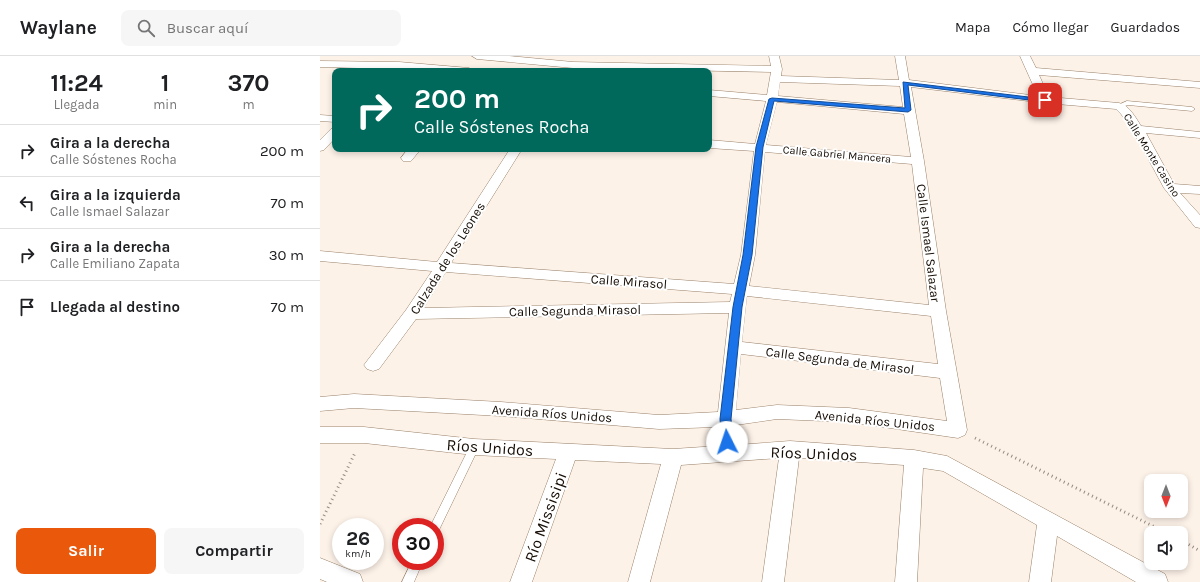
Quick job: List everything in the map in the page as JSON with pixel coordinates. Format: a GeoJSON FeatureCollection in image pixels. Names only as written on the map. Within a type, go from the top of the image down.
{"type":"FeatureCollection","features":[{"type":"Feature","properties":{"kind":"street"},"geometry":{"type":"LineString","coordinates":[[320,64],[396,68],[408,56]]}},
{"type":"Feature","properties":{"kind":"street"},"geometry":{"type":"LineString","coordinates":[[477,56],[571,68],[776,68],[1045,100],[1119,106]]}},
{"type":"Feature","properties":{"kind":"street"},"geometry":{"type":"LineString","coordinates":[[571,68],[579,56]]}},
{"type":"Feature","properties":{"kind":"street","name":"Calle Ismael Salazar"},"geometry":{"type":"LineString","coordinates":[[900,56],[908,110],[918,161],[938,311],[958,430]]}},
{"type":"Feature","properties":{"kind":"street"},"geometry":{"type":"LineString","coordinates":[[1025,56],[1045,100]]}},
{"type":"Feature","properties":{"kind":"street"},"geometry":{"type":"LineString","coordinates":[[728,454],[726,419],[733,347],[738,307],[748,255],[760,147],[772,99],[776,68]]}},
{"type":"Feature","properties":{"kind":"street"},"geometry":{"type":"LineString","coordinates":[[1032,71],[1200,85]]}},
{"type":"Feature","properties":{"kind":"street"},"geometry":{"type":"LineString","coordinates":[[712,93],[908,110]]}},
{"type":"Feature","properties":{"kind":"street","name":"Calle Monte Casino"},"geometry":{"type":"LineString","coordinates":[[1119,106],[1125,111],[1137,129],[1170,188],[1200,224]]}},
{"type":"Feature","properties":{"kind":"street"},"geometry":{"type":"LineString","coordinates":[[320,118],[332,119]]}},
{"type":"Feature","properties":{"kind":"street"},"geometry":{"type":"LineString","coordinates":[[1137,129],[1200,134]]}},
{"type":"Feature","properties":{"kind":"street"},"geometry":{"type":"LineString","coordinates":[[320,146],[332,134]]}},
{"type":"Feature","properties":{"kind":"street","name":"Calle Gabriel Mancera"},"geometry":{"type":"LineString","coordinates":[[712,144],[918,161]]}},
{"type":"Feature","properties":{"kind":"street","name":"Calzada de los Leones"},"geometry":{"type":"LineString","coordinates":[[373,365],[412,314],[514,152]]}},
{"type":"Feature","properties":{"kind":"street"},"geometry":{"type":"LineString","coordinates":[[1170,188],[1200,190]]}},
{"type":"Feature","properties":{"kind":"street","name":"Calle Mirasol"},"geometry":{"type":"LineString","coordinates":[[320,256],[441,267],[741,290],[938,311]]}},
{"type":"Feature","properties":{"kind":"street","name":"Calle Segunda Mirasol"},"geometry":{"type":"LineString","coordinates":[[412,314],[738,307]]}},
{"type":"Feature","properties":{"kind":"street","name":"Calle Segunda de Mirasol"},"geometry":{"type":"LineString","coordinates":[[733,347],[948,372]]}},
{"type":"Feature","properties":{"kind":"street","name":"Avenida Ríos Unidos"},"geometry":{"type":"LineString","coordinates":[[320,404],[354,401],[501,409],[659,422],[726,419],[777,412],[849,415],[958,430]]}},
{"type":"Feature","properties":{"kind":"street","name":"Ríos Unidos"},"geometry":{"type":"LineString","coordinates":[[320,435],[364,435],[474,447],[673,457],[790,449],[914,458],[947,464],[1157,582]]}},
{"type":"Feature","properties":{"kind":"street"},"geometry":{"type":"LineString","coordinates":[[773,582],[790,449]]}},
{"type":"Feature","properties":{"kind":"street","name":"Río Missisipi"},"geometry":{"type":"LineString","coordinates":[[521,582],[568,452]]}},
{"type":"Feature","properties":{"kind":"street"},"geometry":{"type":"LineString","coordinates":[[639,582],[673,457]]}},
{"type":"Feature","properties":{"kind":"street"},"geometry":{"type":"LineString","coordinates":[[906,582],[914,458]]}},
{"type":"Feature","properties":{"kind":"street"},"geometry":{"type":"LineString","coordinates":[[1040,582],[1048,521]]}},
{"type":"Feature","properties":{"kind":"street"},"geometry":{"type":"LineString","coordinates":[[320,568],[352,582]]}},
{"type":"Feature","properties":{"kind":"lane"},"geometry":{"type":"LineString","coordinates":[[1119,106],[1127,103],[1192,109]]}},
{"type":"Feature","properties":{"kind":"lane"},"geometry":{"type":"LineString","coordinates":[[439,518],[474,447]]}},
{"type":"Feature","properties":{"kind":"lane"},"geometry":{"type":"LineString","coordinates":[[408,582],[414,570]]}},
{"type":"Feature","properties":{"kind":"path"},"geometry":{"type":"LineString","coordinates":[[958,430],[1153,526]]}},
{"type":"Feature","properties":{"kind":"path"},"geometry":{"type":"LineString","coordinates":[[320,524],[364,435]]}},
{"type":"Feature","properties":{"kind":"path"},"geometry":{"type":"LineString","coordinates":[[1188,544],[1200,550]]}},
{"type":"Feature","properties":{"kind":"route"},"geometry":{"type":"LineString","coordinates":[[727,442],[726,419],[738,307],[748,255],[760,147],[772,99],[908,110],[905,83],[1045,100]]}}]}
